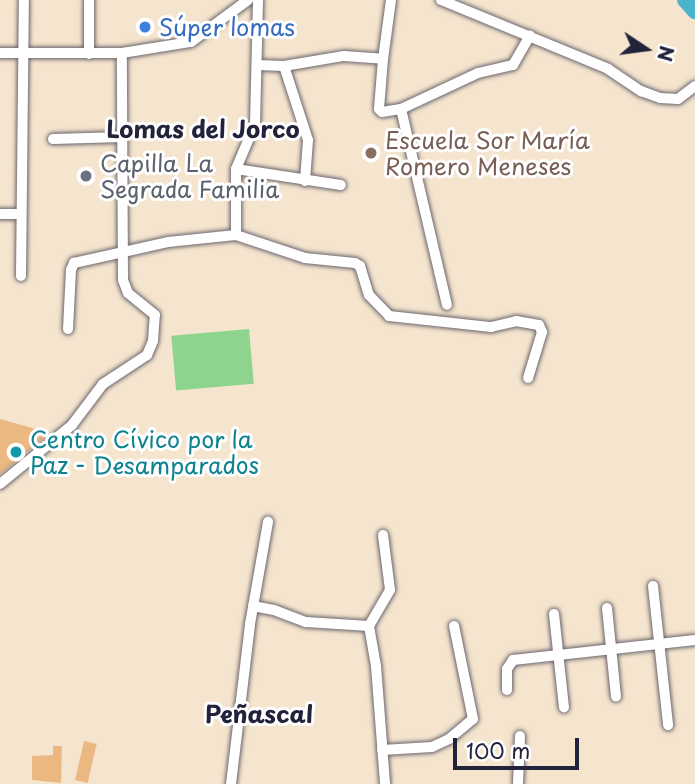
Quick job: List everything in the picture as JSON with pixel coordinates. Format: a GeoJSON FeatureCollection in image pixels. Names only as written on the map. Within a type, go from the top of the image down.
{"type":"FeatureCollection","features":[{"type":"Feature","properties":{"kind":"street"},"geometry":{"type":"LineString","coordinates":[[21,276],[24,0]]}},
{"type":"Feature","properties":{"kind":"street"},"geometry":{"type":"LineString","coordinates":[[89,0],[89,54]]}},
{"type":"Feature","properties":{"kind":"street"},"geometry":{"type":"LineString","coordinates":[[0,53],[122,53],[191,42],[248,0]]}},
{"type":"Feature","properties":{"kind":"street"},"geometry":{"type":"LineString","coordinates":[[236,235],[236,169],[255,124],[258,0]]}},
{"type":"Feature","properties":{"kind":"street"},"geometry":{"type":"LineString","coordinates":[[391,0],[379,109],[386,113],[401,109],[478,73],[513,65],[530,36]]}},
{"type":"Feature","properties":{"kind":"street"},"geometry":{"type":"LineString","coordinates":[[441,0],[608,69],[641,91],[660,98],[678,99],[695,86]]}},
{"type":"Feature","properties":{"kind":"street"},"geometry":{"type":"LineString","coordinates":[[0,484],[72,425],[103,384],[147,355],[151,348],[155,315],[128,293],[123,280],[125,253],[122,53]]}},
{"type":"Feature","properties":{"kind":"street"},"geometry":{"type":"LineString","coordinates":[[257,65],[284,66],[344,56],[383,59]]}},
{"type":"Feature","properties":{"kind":"street"},"geometry":{"type":"LineString","coordinates":[[284,66],[308,139],[305,181]]}},
{"type":"Feature","properties":{"kind":"street"},"geometry":{"type":"LineString","coordinates":[[401,109],[447,305]]}},
{"type":"Feature","properties":{"kind":"street"},"geometry":{"type":"LineString","coordinates":[[53,139],[123,136]]}},
{"type":"Feature","properties":{"kind":"street"},"geometry":{"type":"LineString","coordinates":[[236,169],[341,185]]}},
{"type":"Feature","properties":{"kind":"street"},"geometry":{"type":"LineString","coordinates":[[0,214],[21,214]]}},
{"type":"Feature","properties":{"kind":"street"},"geometry":{"type":"LineString","coordinates":[[68,329],[71,270],[74,263],[168,242],[236,235],[305,258],[355,263],[360,266],[369,295],[389,316],[491,327],[516,321],[539,325],[541,332],[528,378]]}},
{"type":"Feature","properties":{"kind":"street"},"geometry":{"type":"LineString","coordinates":[[231,784],[253,607],[268,523]]}},
{"type":"Feature","properties":{"kind":"street"},"geometry":{"type":"LineString","coordinates":[[383,535],[390,590],[369,626],[376,666],[384,784]]}},
{"type":"Feature","properties":{"kind":"street"},"geometry":{"type":"LineString","coordinates":[[653,586],[668,726]]}},
{"type":"Feature","properties":{"kind":"street"},"geometry":{"type":"LineString","coordinates":[[253,607],[274,610],[306,622],[369,626]]}},
{"type":"Feature","properties":{"kind":"street"},"geometry":{"type":"LineString","coordinates":[[607,608],[616,697]]}},
{"type":"Feature","properties":{"kind":"street"},"geometry":{"type":"LineString","coordinates":[[554,614],[564,707]]}},
{"type":"Feature","properties":{"kind":"street"},"geometry":{"type":"LineString","coordinates":[[382,750],[432,747],[449,739],[473,719],[454,626]]}},
{"type":"Feature","properties":{"kind":"street"},"geometry":{"type":"LineString","coordinates":[[507,690],[507,669],[513,660],[695,640]]}},
{"type":"Feature","properties":{"kind":"street"},"geometry":{"type":"LineString","coordinates":[[519,784],[520,736]]}},
{"type":"Feature","properties":{"kind":"green space"},"geometry":{"type":"Polygon","coordinates":[[[249,329],[254,384],[176,391],[171,336],[249,329]]]}},
{"type":"Feature","properties":{"kind":"building","name":"Centro Cívico por la Paz - Desamparados"},"geometry":{"type":"Polygon","coordinates":[[[0,419],[50,433],[0,474],[0,419]]]}},
{"type":"Feature","properties":{"kind":"building"},"geometry":{"type":"Polygon","coordinates":[[[84,741],[97,744],[88,783],[75,780],[84,741]]]}},
{"type":"Feature","properties":{"kind":"building"},"geometry":{"type":"Polygon","coordinates":[[[53,746],[62,746],[61,783],[32,780],[32,756],[53,755],[53,746]]]}},
{"type":"Feature","properties":{"kind":"waterway"},"geometry":{"type":"LineString","coordinates":[[685,0],[695,11]]}},
{"type":"Feature","properties":{"kind":"place","name":"Súper lomas"},"geometry":{"type":"Point","coordinates":[145,27]}},
{"type":"Feature","properties":{"kind":"place","name":"Escuela Sor María Romero Meneses"},"geometry":{"type":"Point","coordinates":[371,153]}},
{"type":"Feature","properties":{"kind":"place","name":"Capilla La Segrada Familia"},"geometry":{"type":"Point","coordinates":[86,176]}},
{"type":"Feature","properties":{"kind":"place","name":"Centro Cívico por la Paz - Desamparados"},"geometry":{"type":"Point","coordinates":[16,452]}},
{"type":"Feature","properties":{"kind":"district","name":"Lomas del Jorco"},"geometry":{"type":"Point","coordinates":[203,129]}},
{"type":"Feature","properties":{"kind":"district","name":"Peñascal"},"geometry":{"type":"Point","coordinates":[259,714]}}]}
